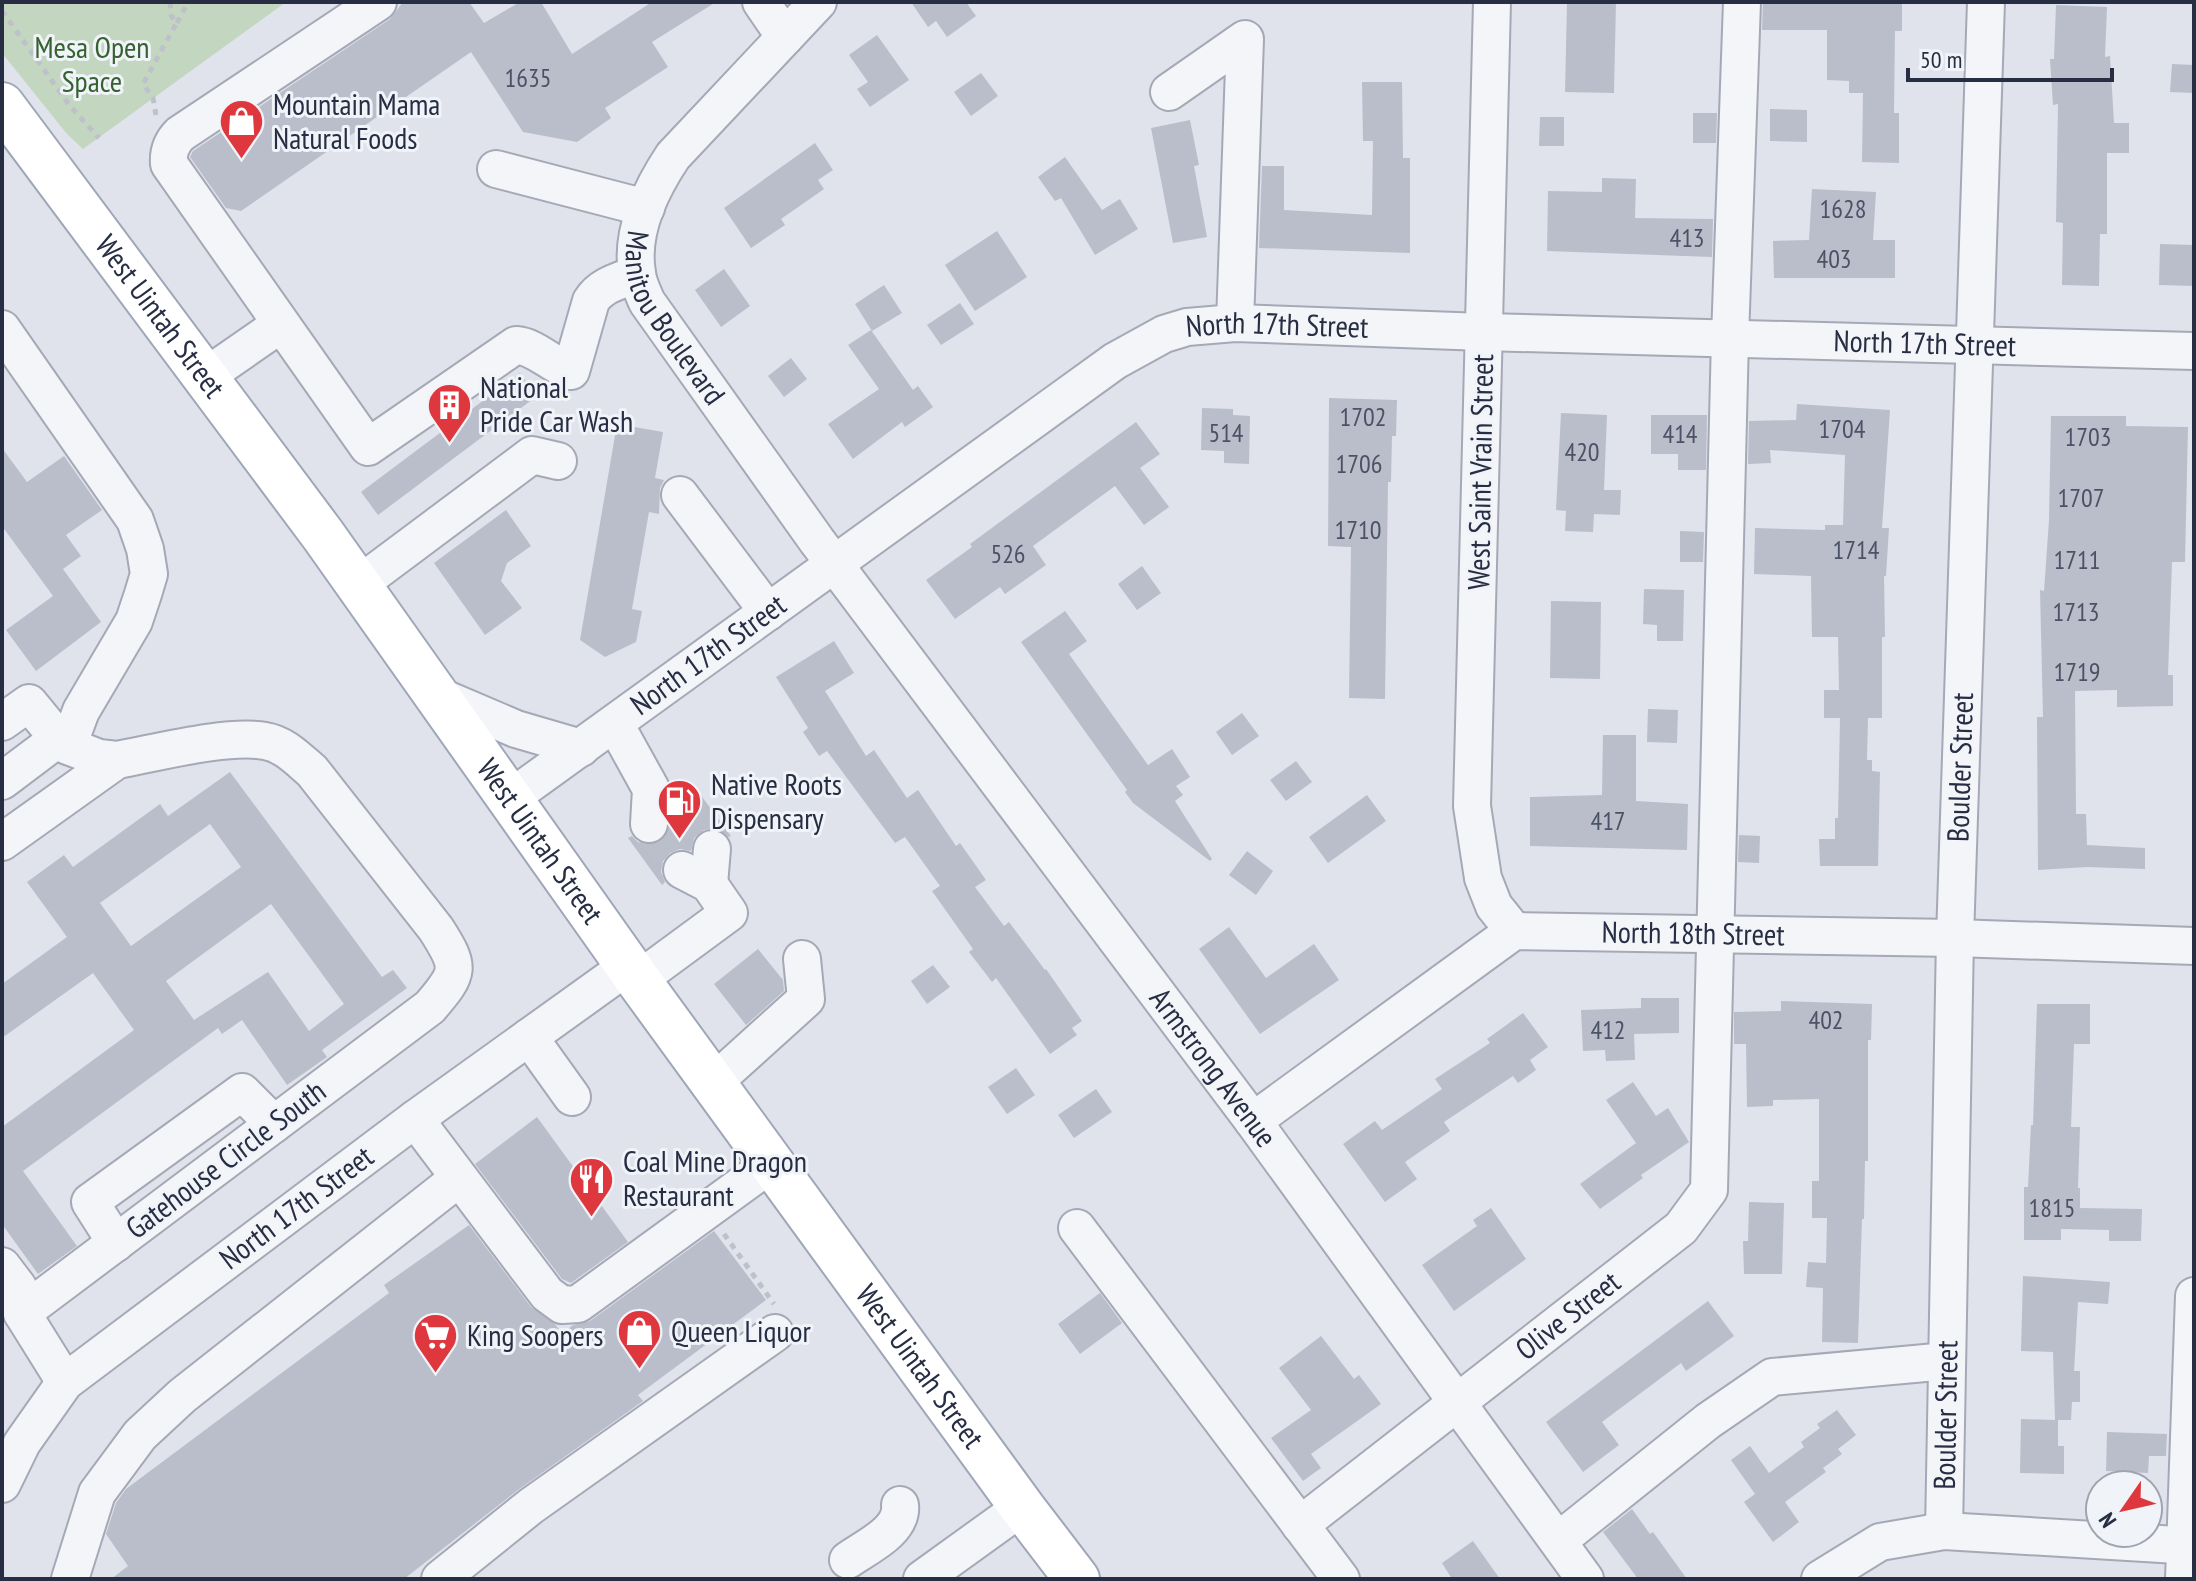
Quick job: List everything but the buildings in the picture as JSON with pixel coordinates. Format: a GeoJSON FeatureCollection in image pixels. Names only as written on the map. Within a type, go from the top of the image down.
{"type":"FeatureCollection","features":[{"type":"Feature","properties":{"kind":"main road","name":"West Uintah Street"},"geometry":{"type":"LineString","coordinates":[[2,105],[206,376],[633,973],[1077,1579]]}},
{"type":"Feature","properties":{"kind":"street"},"geometry":{"type":"LineString","coordinates":[[378,2],[180,134],[170,149],[169,164],[368,447],[516,345],[527,346],[554,366],[571,371],[596,292],[637,274]]}},
{"type":"Feature","properties":{"kind":"street"},"geometry":{"type":"LineString","coordinates":[[761,2],[785,37]]}},
{"type":"Feature","properties":{"kind":"street","name":"Manitou Boulevard"},"geometry":{"type":"LineString","coordinates":[[818,2],[673,156],[659,176],[646,208],[636,251],[637,274],[647,302],[834,563]]}},
{"type":"Feature","properties":{"kind":"street","name":"West Saint Vrain Street"},"geometry":{"type":"LineString","coordinates":[[1492,2],[1472,806],[1483,878],[1494,906],[1514,931]]}},
{"type":"Feature","properties":{"kind":"street","name":"Olive Street"},"geometry":{"type":"LineString","coordinates":[[1300,1525],[1681,1228],[1709,1190],[1730,338],[1742,2]]}},
{"type":"Feature","properties":{"kind":"street","name":"Boulder Street"},"geometry":{"type":"LineString","coordinates":[[1944,1531],[1955,938],[1986,2]]}},
{"type":"Feature","properties":{"kind":"street"},"geometry":{"type":"LineString","coordinates":[[1169,92],[1245,39],[1235,323]]}},
{"type":"Feature","properties":{"kind":"street"},"geometry":{"type":"LineString","coordinates":[[496,169],[646,208]]}},
{"type":"Feature","properties":{"kind":"street","name":"North 17th Street"},"geometry":{"type":"LineString","coordinates":[[509,799],[1115,361],[1141,345],[1187,327],[1235,323],[2194,351]]}},
{"type":"Feature","properties":{"kind":"street"},"geometry":{"type":"LineString","coordinates":[[206,376],[281,324]]}},
{"type":"Feature","properties":{"kind":"street"},"geometry":{"type":"LineString","coordinates":[[2,329],[135,520],[145,549],[149,574],[134,621],[64,742],[2,781]]}},
{"type":"Feature","properties":{"kind":"street"},"geometry":{"type":"LineString","coordinates":[[358,585],[532,455],[558,461]]}},
{"type":"Feature","properties":{"kind":"street"},"geometry":{"type":"LineString","coordinates":[[680,495],[768,612]]}},
{"type":"Feature","properties":{"kind":"street","name":"Armstrong Avenue"},"geometry":{"type":"LineString","coordinates":[[834,563],[1253,1121],[1585,1579]]}},
{"type":"Feature","properties":{"kind":"street"},"geometry":{"type":"LineString","coordinates":[[434,694],[516,729],[581,748]]}},
{"type":"Feature","properties":{"kind":"street"},"geometry":{"type":"LineString","coordinates":[[2,722],[29,703],[64,742],[99,758],[117,760]]}},
{"type":"Feature","properties":{"kind":"street"},"geometry":{"type":"LineString","coordinates":[[615,724],[660,805]]}},
{"type":"Feature","properties":{"kind":"street","name":"Gatehouse Circle South"},"geometry":{"type":"LineString","coordinates":[[12,1310],[116,1243],[430,1007],[447,988],[455,970],[452,954],[436,929],[312,771],[287,750],[268,741],[239,739],[117,760]]}},
{"type":"Feature","properties":{"kind":"street"},"geometry":{"type":"LineString","coordinates":[[2,842],[117,760]]}},
{"type":"Feature","properties":{"kind":"street","name":"North 17th Street"},"geometry":{"type":"LineString","coordinates":[[2,1484],[22,1443],[65,1382],[529,1037],[729,913],[696,877],[712,849]]}},
{"type":"Feature","properties":{"kind":"street"},"geometry":{"type":"LineString","coordinates":[[1253,1121],[1514,931]]}},
{"type":"Feature","properties":{"kind":"street","name":"North 18th Street"},"geometry":{"type":"LineString","coordinates":[[1514,931],[1955,938],[2194,946]]}},
{"type":"Feature","properties":{"kind":"street"},"geometry":{"type":"LineString","coordinates":[[713,1083],[806,999],[802,959]]}},
{"type":"Feature","properties":{"kind":"street"},"geometry":{"type":"LineString","coordinates":[[529,1037],[572,1097]]}},
{"type":"Feature","properties":{"kind":"street"},"geometry":{"type":"LineString","coordinates":[[116,1243],[90,1202],[242,1092],[274,1124]]}},
{"type":"Feature","properties":{"kind":"street"},"geometry":{"type":"LineString","coordinates":[[415,1119],[547,1294],[562,1305],[578,1304],[772,1163]]}},
{"type":"Feature","properties":{"kind":"street"},"geometry":{"type":"LineString","coordinates":[[70,1579],[97,1493],[140,1435],[182,1396],[459,1178]]}},
{"type":"Feature","properties":{"kind":"street"},"geometry":{"type":"LineString","coordinates":[[1077,1228],[1341,1579]]}},
{"type":"Feature","properties":{"kind":"street"},"geometry":{"type":"LineString","coordinates":[[2,1266],[18,1287],[12,1310],[65,1382]]}},
{"type":"Feature","properties":{"kind":"street"},"geometry":{"type":"LineString","coordinates":[[1820,1579],[1880,1542],[1944,1531],[2188,1557],[2194,1296]]}},
{"type":"Feature","properties":{"kind":"street"},"geometry":{"type":"LineString","coordinates":[[440,1579],[480,1568],[531,1506],[775,1333]]}},
{"type":"Feature","properties":{"kind":"street"},"geometry":{"type":"LineString","coordinates":[[1558,1541],[1708,1421],[1772,1377],[1947,1361]]}},
{"type":"Feature","properties":{"kind":"street"},"geometry":{"type":"LineString","coordinates":[[848,1560],[893,1527],[900,1516],[900,1505]]}},
{"type":"Feature","properties":{"kind":"street"},"geometry":{"type":"LineString","coordinates":[[922,1579],[1022,1507]]}},
{"type":"Feature","properties":{"kind":"path"},"geometry":{"type":"LineString","coordinates":[[170,2],[171,15],[176,24]]}},
{"type":"Feature","properties":{"kind":"path"},"geometry":{"type":"LineString","coordinates":[[180,134],[156,119],[153,98],[143,84],[188,2]]}},
{"type":"Feature","properties":{"kind":"path"},"geometry":{"type":"LineString","coordinates":[[2,11],[70,106],[99,138]]}},
{"type":"Feature","properties":{"kind":"path"},"geometry":{"type":"LineString","coordinates":[[706,1211],[774,1302],[775,1333]]}},
{"type":"Feature","properties":{"kind":"green space","name":"Mesa Open Space"},"geometry":{"type":"Polygon","coordinates":[[[2,2],[286,2],[83,149],[67,134],[2,53],[2,2]]]}},
{"type":"Feature","properties":{"kind":"tunnel"},"geometry":{"type":"LineString","coordinates":[[679,802],[712,849]]}},
{"type":"Feature","properties":{"kind":"tunnel"},"geometry":{"type":"LineString","coordinates":[[649,824],[682,870]]}},
{"type":"Feature","properties":{"kind":"place","name":"Mountain Mama Natural Foods"},"geometry":{"type":"Point","coordinates":[242,161]}},
{"type":"Feature","properties":{"kind":"place","name":"National Pride Car Wash"},"geometry":{"type":"Point","coordinates":[449,444]}},
{"type":"Feature","properties":{"kind":"place","name":"Native Roots Dispensary"},"geometry":{"type":"Point","coordinates":[680,841]}},
{"type":"Feature","properties":{"kind":"place","name":"Coal Mine Dragon Restaurant"},"geometry":{"type":"Point","coordinates":[592,1218]}},
{"type":"Feature","properties":{"kind":"place","name":"Queen Liquor"},"geometry":{"type":"Point","coordinates":[640,1371]}},
{"type":"Feature","properties":{"kind":"place","name":"King Soopers"},"geometry":{"type":"Point","coordinates":[436,1375]}}]}
